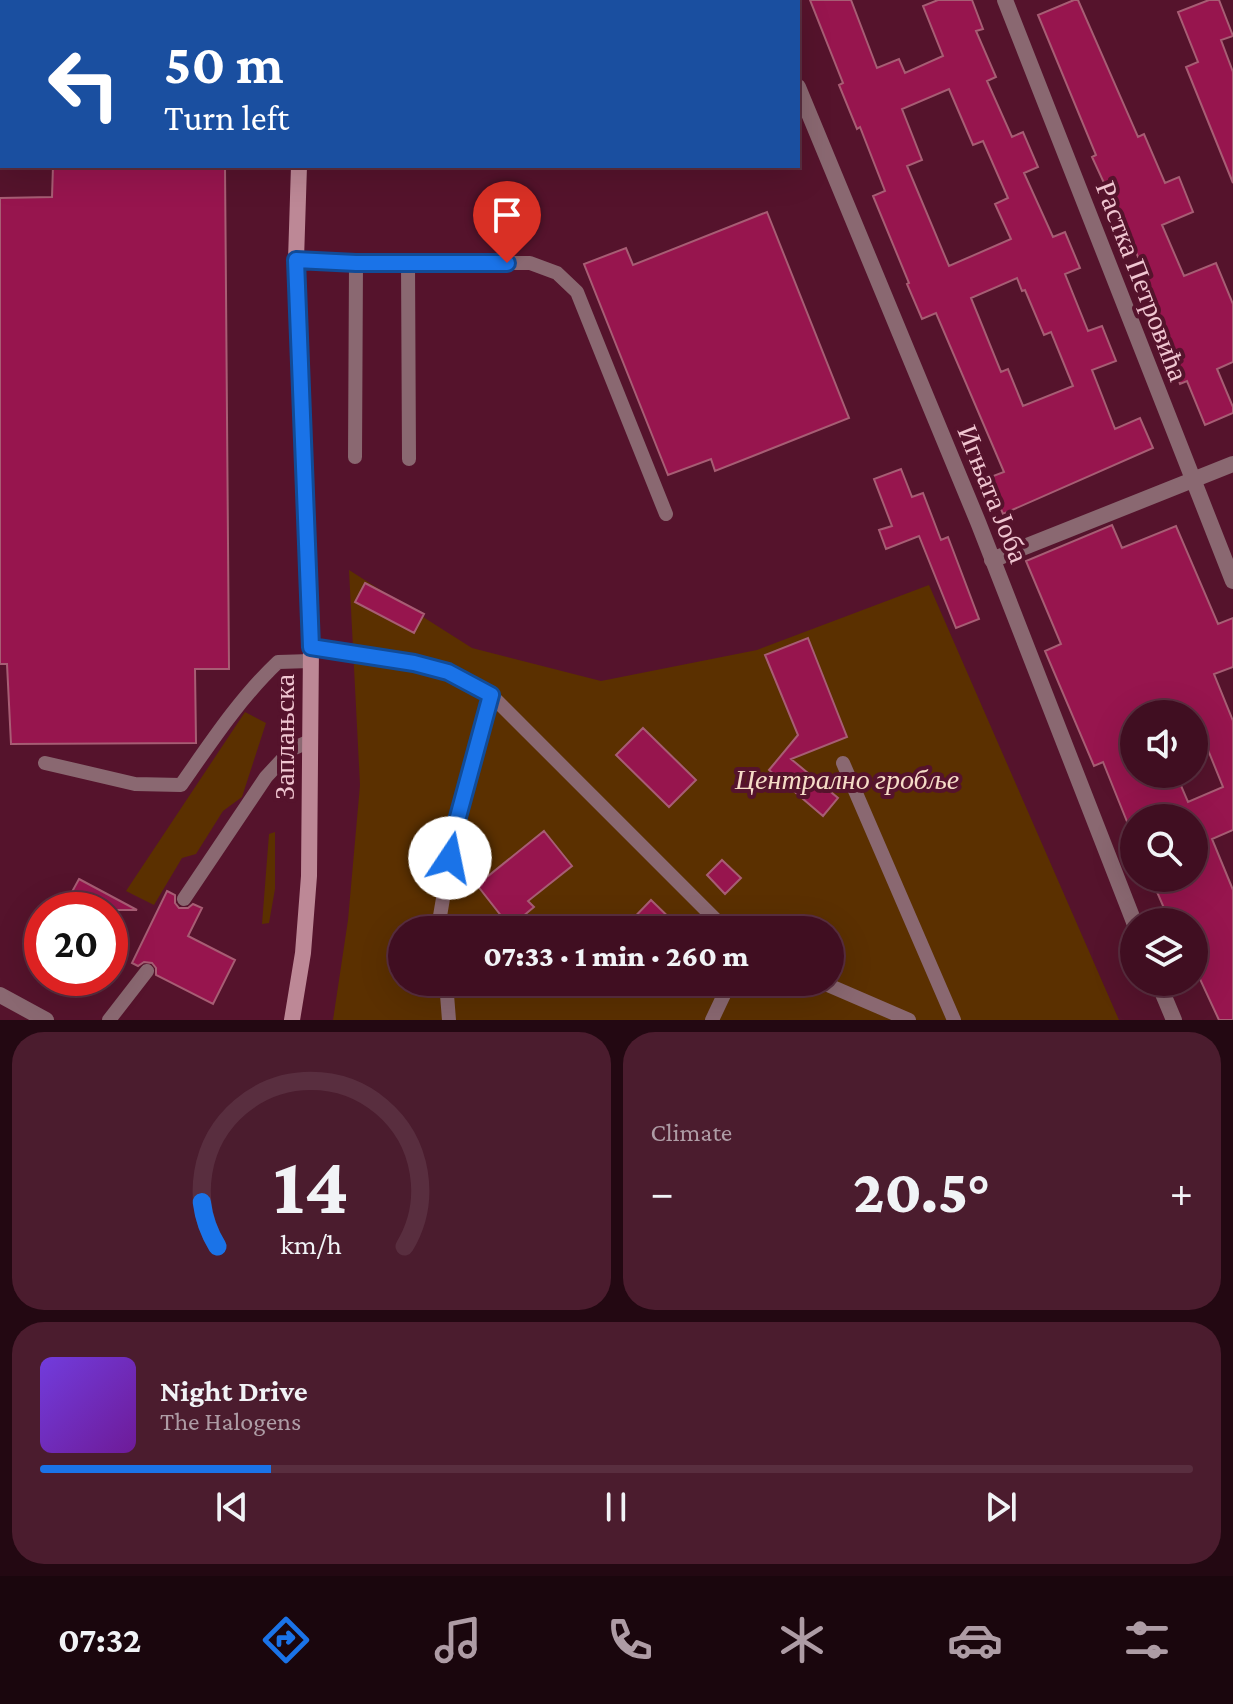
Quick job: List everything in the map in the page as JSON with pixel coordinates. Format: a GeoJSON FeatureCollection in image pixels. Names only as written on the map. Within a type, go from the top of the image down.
{"type":"FeatureCollection","features":[{"type":"Feature","properties":{"kind":"main road","name":"Заплањска"},"geometry":{"type":"LineString","coordinates":[[292,1020],[303,953],[309,876],[311,654],[296,260],[299,168]]}},
{"type":"Feature","properties":{"kind":"street","name":"Растка Петровића"},"geometry":{"type":"LineString","coordinates":[[1005,0],[1233,581]]}},
{"type":"Feature","properties":{"kind":"street","name":"Игњата Јоба"},"geometry":{"type":"LineString","coordinates":[[800,92],[992,560],[1129,908]]}},
{"type":"Feature","properties":{"kind":"street"},"geometry":{"type":"LineString","coordinates":[[992,560],[1233,464]]}},
{"type":"Feature","properties":{"kind":"street"},"geometry":{"type":"LineString","coordinates":[[0,995],[46,1020]]}},
{"type":"Feature","properties":{"kind":"street"},"geometry":{"type":"LineString","coordinates":[[1164,996],[1174,1020]]}},
{"type":"Feature","properties":{"kind":"lane"},"geometry":{"type":"LineString","coordinates":[[296,260],[530,263],[557,273],[577,292],[666,514]]}},
{"type":"Feature","properties":{"kind":"lane"},"geometry":{"type":"LineString","coordinates":[[355,457],[356,263]]}},
{"type":"Feature","properties":{"kind":"lane"},"geometry":{"type":"LineString","coordinates":[[408,263],[409,459]]}},
{"type":"Feature","properties":{"kind":"lane"},"geometry":{"type":"LineString","coordinates":[[45,763],[135,784],[181,785],[226,720],[278,662],[311,654],[348,651],[425,666],[448,672],[491,695],[712,916]]}},
{"type":"Feature","properties":{"kind":"lane"},"geometry":{"type":"LineString","coordinates":[[440,916],[455,828],[491,695]]}},
{"type":"Feature","properties":{"kind":"lane"},"geometry":{"type":"LineString","coordinates":[[184,899],[266,777],[292,749],[310,741]]}},
{"type":"Feature","properties":{"kind":"lane"},"geometry":{"type":"LineString","coordinates":[[843,763],[954,1020]]}},
{"type":"Feature","properties":{"kind":"lane"},"geometry":{"type":"LineString","coordinates":[[109,1020],[147,971]]}},
{"type":"Feature","properties":{"kind":"lane"},"geometry":{"type":"LineString","coordinates":[[844,992],[909,1020]]}},
{"type":"Feature","properties":{"kind":"lane"},"geometry":{"type":"LineString","coordinates":[[447,996],[449,1020]]}},
{"type":"Feature","properties":{"kind":"lane"},"geometry":{"type":"LineString","coordinates":[[712,1020],[723,996]]}},
{"type":"Feature","properties":{"kind":"green space","name":"Централно гробље"},"geometry":{"type":"Polygon","coordinates":[[[349,570],[472,648],[601,681],[757,650],[929,585],[1119,1020],[333,1020],[348,920],[360,785],[349,570]]]}},
{"type":"Feature","properties":{"kind":"green space"},"geometry":{"type":"Polygon","coordinates":[[[245,712],[266,723],[242,797],[223,811],[196,854],[182,858],[154,905],[126,891],[245,712]]]}},
{"type":"Feature","properties":{"kind":"green space"},"geometry":{"type":"Polygon","coordinates":[[[275,832],[275,889],[269,923],[262,924],[269,834],[275,832]]]}},
{"type":"Feature","properties":{"kind":"building"},"geometry":{"type":"Polygon","coordinates":[[[810,0],[851,0],[877,68],[899,59],[905,73],[943,56],[923,6],[938,0],[972,0],[983,29],[976,31],[996,77],[987,81],[1012,137],[1023,132],[1038,167],[1024,173],[1053,237],[1065,232],[1080,268],[1065,274],[1088,331],[1102,326],[1116,361],[1092,370],[1115,429],[1140,418],[1153,448],[1003,514],[988,478],[1004,472],[936,313],[922,319],[907,284],[873,196],[885,191],[860,127],[857,129],[839,85],[843,83],[810,0]],[[949,89],[902,109],[922,160],[907,166],[949,266],[1011,239],[995,204],[1008,198],[983,141],[973,145],[949,89]],[[1017,278],[971,298],[1001,372],[1008,369],[1023,406],[1073,386],[1051,332],[1044,335],[1017,278]]]}},
{"type":"Feature","properties":{"kind":"building"},"geometry":{"type":"Polygon","coordinates":[[[1078,0],[1138,137],[1144,134],[1165,183],[1179,177],[1193,212],[1162,225],[1184,276],[1216,263],[1233,304],[1233,362],[1217,369],[1233,413],[1205,425],[1187,381],[1180,384],[1146,291],[1149,290],[1140,261],[1092,157],[1096,155],[1038,15],[1078,0]]]}},
{"type":"Feature","properties":{"kind":"building"},"geometry":{"type":"Polygon","coordinates":[[[1209,0],[1219,0],[1233,36],[1221,40],[1233,72],[1233,183],[1186,67],[1198,62],[1178,12],[1209,0]]]}},
{"type":"Feature","properties":{"kind":"building"},"geometry":{"type":"Polygon","coordinates":[[[53,168],[225,168],[229,669],[195,669],[196,743],[11,744],[7,664],[0,664],[0,198],[52,197],[53,168]]]}},
{"type":"Feature","properties":{"kind":"building"},"geometry":{"type":"Polygon","coordinates":[[[767,212],[849,418],[715,471],[711,459],[668,475],[584,264],[626,248],[633,265],[767,212]]]}},
{"type":"Feature","properties":{"kind":"building"},"geometry":{"type":"Polygon","coordinates":[[[901,469],[912,497],[923,493],[941,540],[948,537],[979,619],[956,628],[919,536],[886,549],[879,530],[892,526],[874,479],[901,469]]]}},
{"type":"Feature","properties":{"kind":"building"},"geometry":{"type":"Polygon","coordinates":[[[1112,525],[1122,548],[1176,526],[1218,624],[1233,618],[1233,667],[1214,674],[1233,721],[1233,830],[1212,839],[1233,890],[1233,1020],[1219,1020],[1208,996],[1208,908],[1164,908],[1157,892],[1208,892],[1208,804],[1120,804],[1103,762],[1094,766],[1045,651],[1061,644],[1026,561],[1112,525]]]}},
{"type":"Feature","properties":{"kind":"building"},"geometry":{"type":"Polygon","coordinates":[[[365,583],[424,614],[414,633],[355,602],[365,583]]]}},
{"type":"Feature","properties":{"kind":"building"},"geometry":{"type":"Polygon","coordinates":[[[808,638],[847,737],[791,759],[838,798],[823,816],[769,770],[798,735],[765,655],[808,638]]]}},
{"type":"Feature","properties":{"kind":"building"},"geometry":{"type":"Polygon","coordinates":[[[643,728],[696,780],[669,807],[616,755],[643,728]]]}},
{"type":"Feature","properties":{"kind":"building"},"geometry":{"type":"Polygon","coordinates":[[[544,831],[572,866],[528,901],[534,907],[523,916],[501,916],[477,885],[544,831]]]}},
{"type":"Feature","properties":{"kind":"building"},"geometry":{"type":"Polygon","coordinates":[[[722,860],[741,878],[725,894],[707,875],[722,860]]]}},
{"type":"Feature","properties":{"kind":"building"},"geometry":{"type":"Polygon","coordinates":[[[79,879],[103,892],[72,892],[79,879]]]}},
{"type":"Feature","properties":{"kind":"building"},"geometry":{"type":"Polygon","coordinates":[[[167,891],[175,895],[179,908],[188,908],[193,904],[202,908],[188,936],[235,960],[213,1004],[156,975],[152,963],[144,962],[138,966],[132,963],[167,891]]]}},
{"type":"Feature","properties":{"kind":"building"},"geometry":{"type":"Polygon","coordinates":[[[651,900],[668,916],[636,916],[651,900]]]}},
{"type":"Feature","properties":{"kind":"route"},"geometry":{"type":"LineString","coordinates":[[450,858],[455,828],[491,695],[448,672],[414,663],[311,647],[296,260],[507,263]]}}]}
